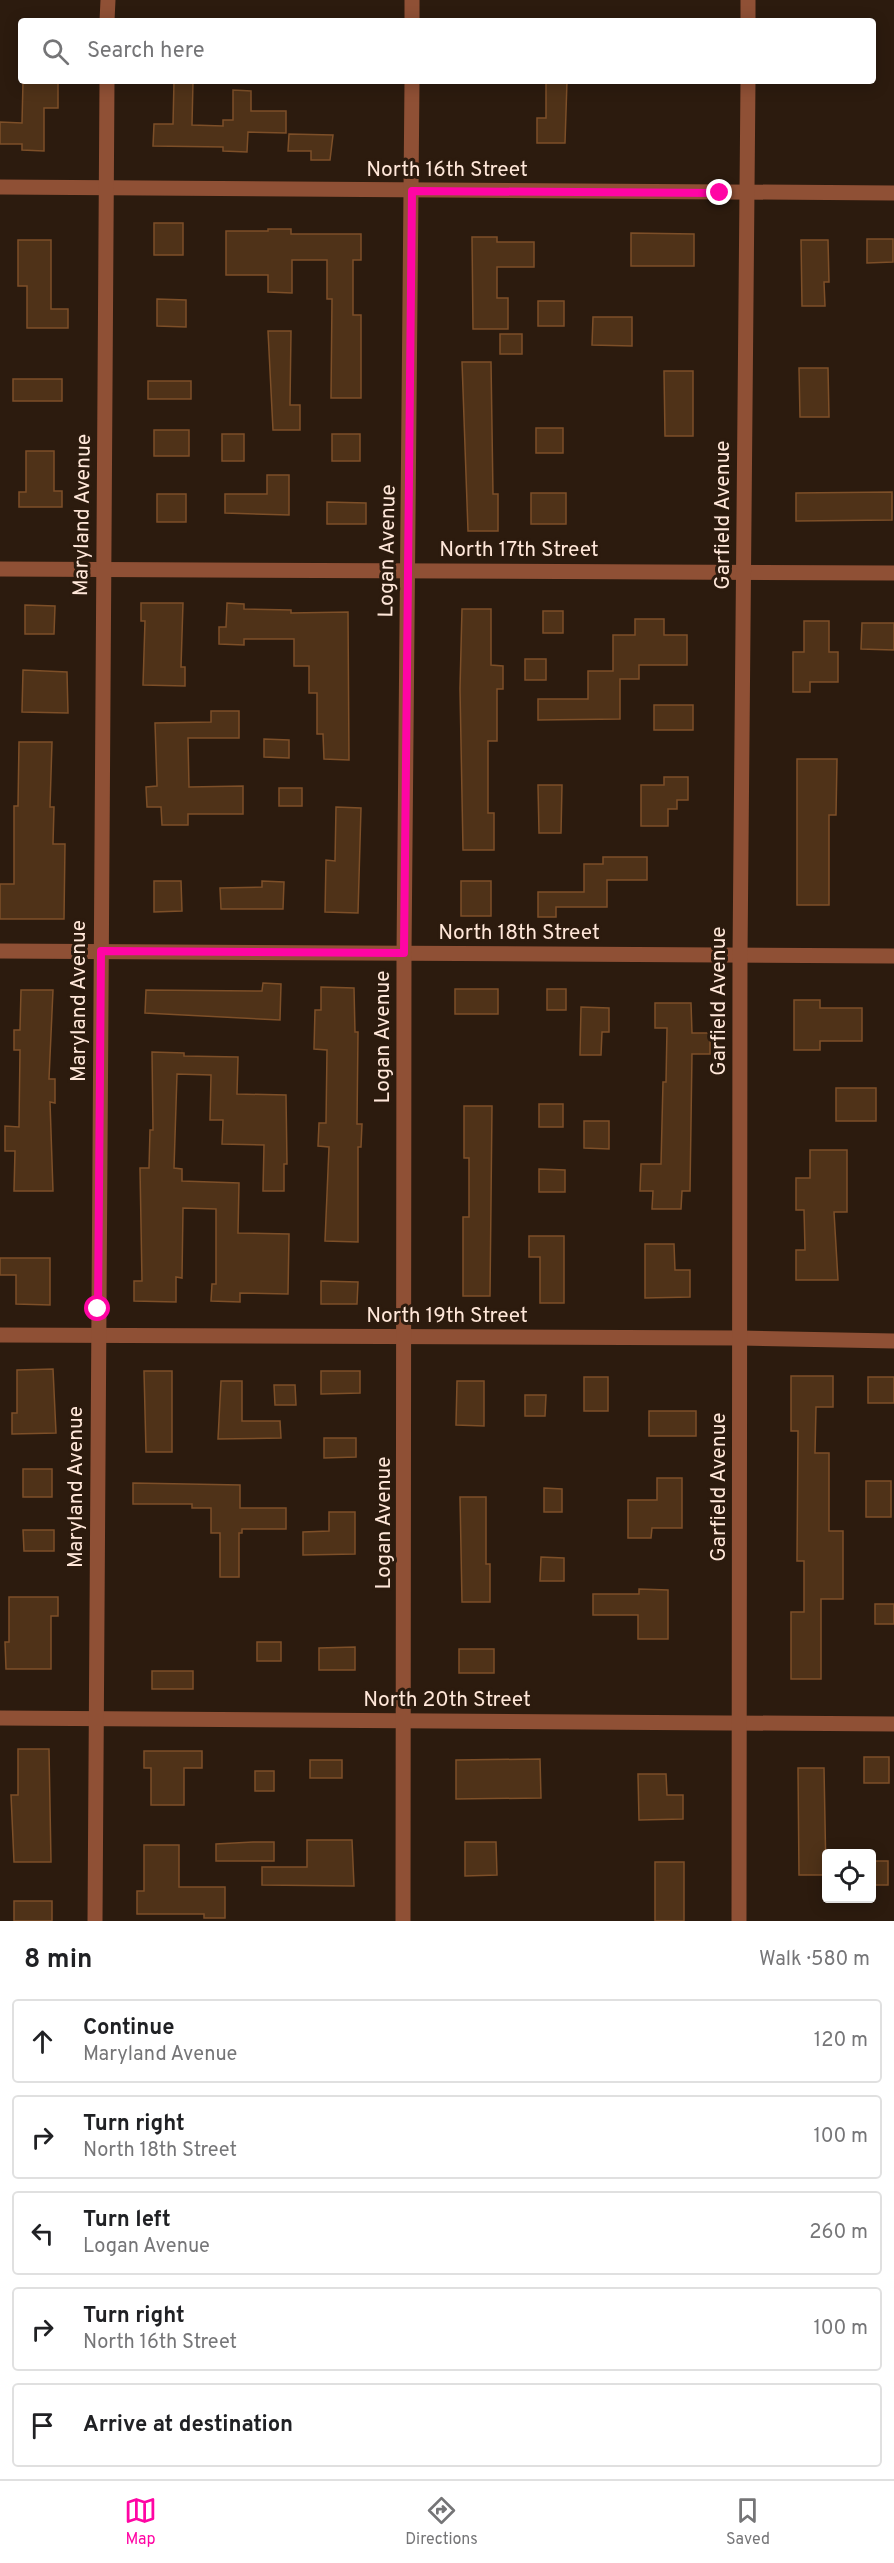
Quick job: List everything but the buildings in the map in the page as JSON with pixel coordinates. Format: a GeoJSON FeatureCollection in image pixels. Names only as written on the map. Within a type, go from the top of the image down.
{"type":"FeatureCollection","features":[{"type":"Feature","properties":{"kind":"street"},"geometry":{"type":"LineString","coordinates":[[107,18],[108,0]]}},
{"type":"Feature","properties":{"kind":"street"},"geometry":{"type":"LineString","coordinates":[[412,0],[412,18]]}},
{"type":"Feature","properties":{"kind":"street"},"geometry":{"type":"LineString","coordinates":[[748,0],[748,18]]}},
{"type":"Feature","properties":{"kind":"street","name":"Maryland Avenue"},"geometry":{"type":"LineString","coordinates":[[95,1921],[97,1336],[107,84]]}},
{"type":"Feature","properties":{"kind":"street","name":"Logan Avenue"},"geometry":{"type":"LineString","coordinates":[[403,1921],[404,953],[412,84]]}},
{"type":"Feature","properties":{"kind":"street","name":"Garfield Avenue"},"geometry":{"type":"LineString","coordinates":[[739,1921],[740,955],[748,84]]}},
{"type":"Feature","properties":{"kind":"street","name":"North 16th Street"},"geometry":{"type":"LineString","coordinates":[[0,187],[894,193]]}},
{"type":"Feature","properties":{"kind":"street","name":"North 17th Street"},"geometry":{"type":"LineString","coordinates":[[0,569],[894,573]]}},
{"type":"Feature","properties":{"kind":"street","name":"North 18th Street"},"geometry":{"type":"LineString","coordinates":[[0,951],[894,956]]}},
{"type":"Feature","properties":{"kind":"street","name":"North 19th Street"},"geometry":{"type":"LineString","coordinates":[[0,1335],[741,1338],[894,1341]]}},
{"type":"Feature","properties":{"kind":"street","name":"North 20th Street"},"geometry":{"type":"LineString","coordinates":[[0,1718],[894,1724]]}},
{"type":"Feature","properties":{"kind":"route"},"geometry":{"type":"LineString","coordinates":[[98,1309],[101,951],[404,953],[412,191],[720,193]]}}]}
